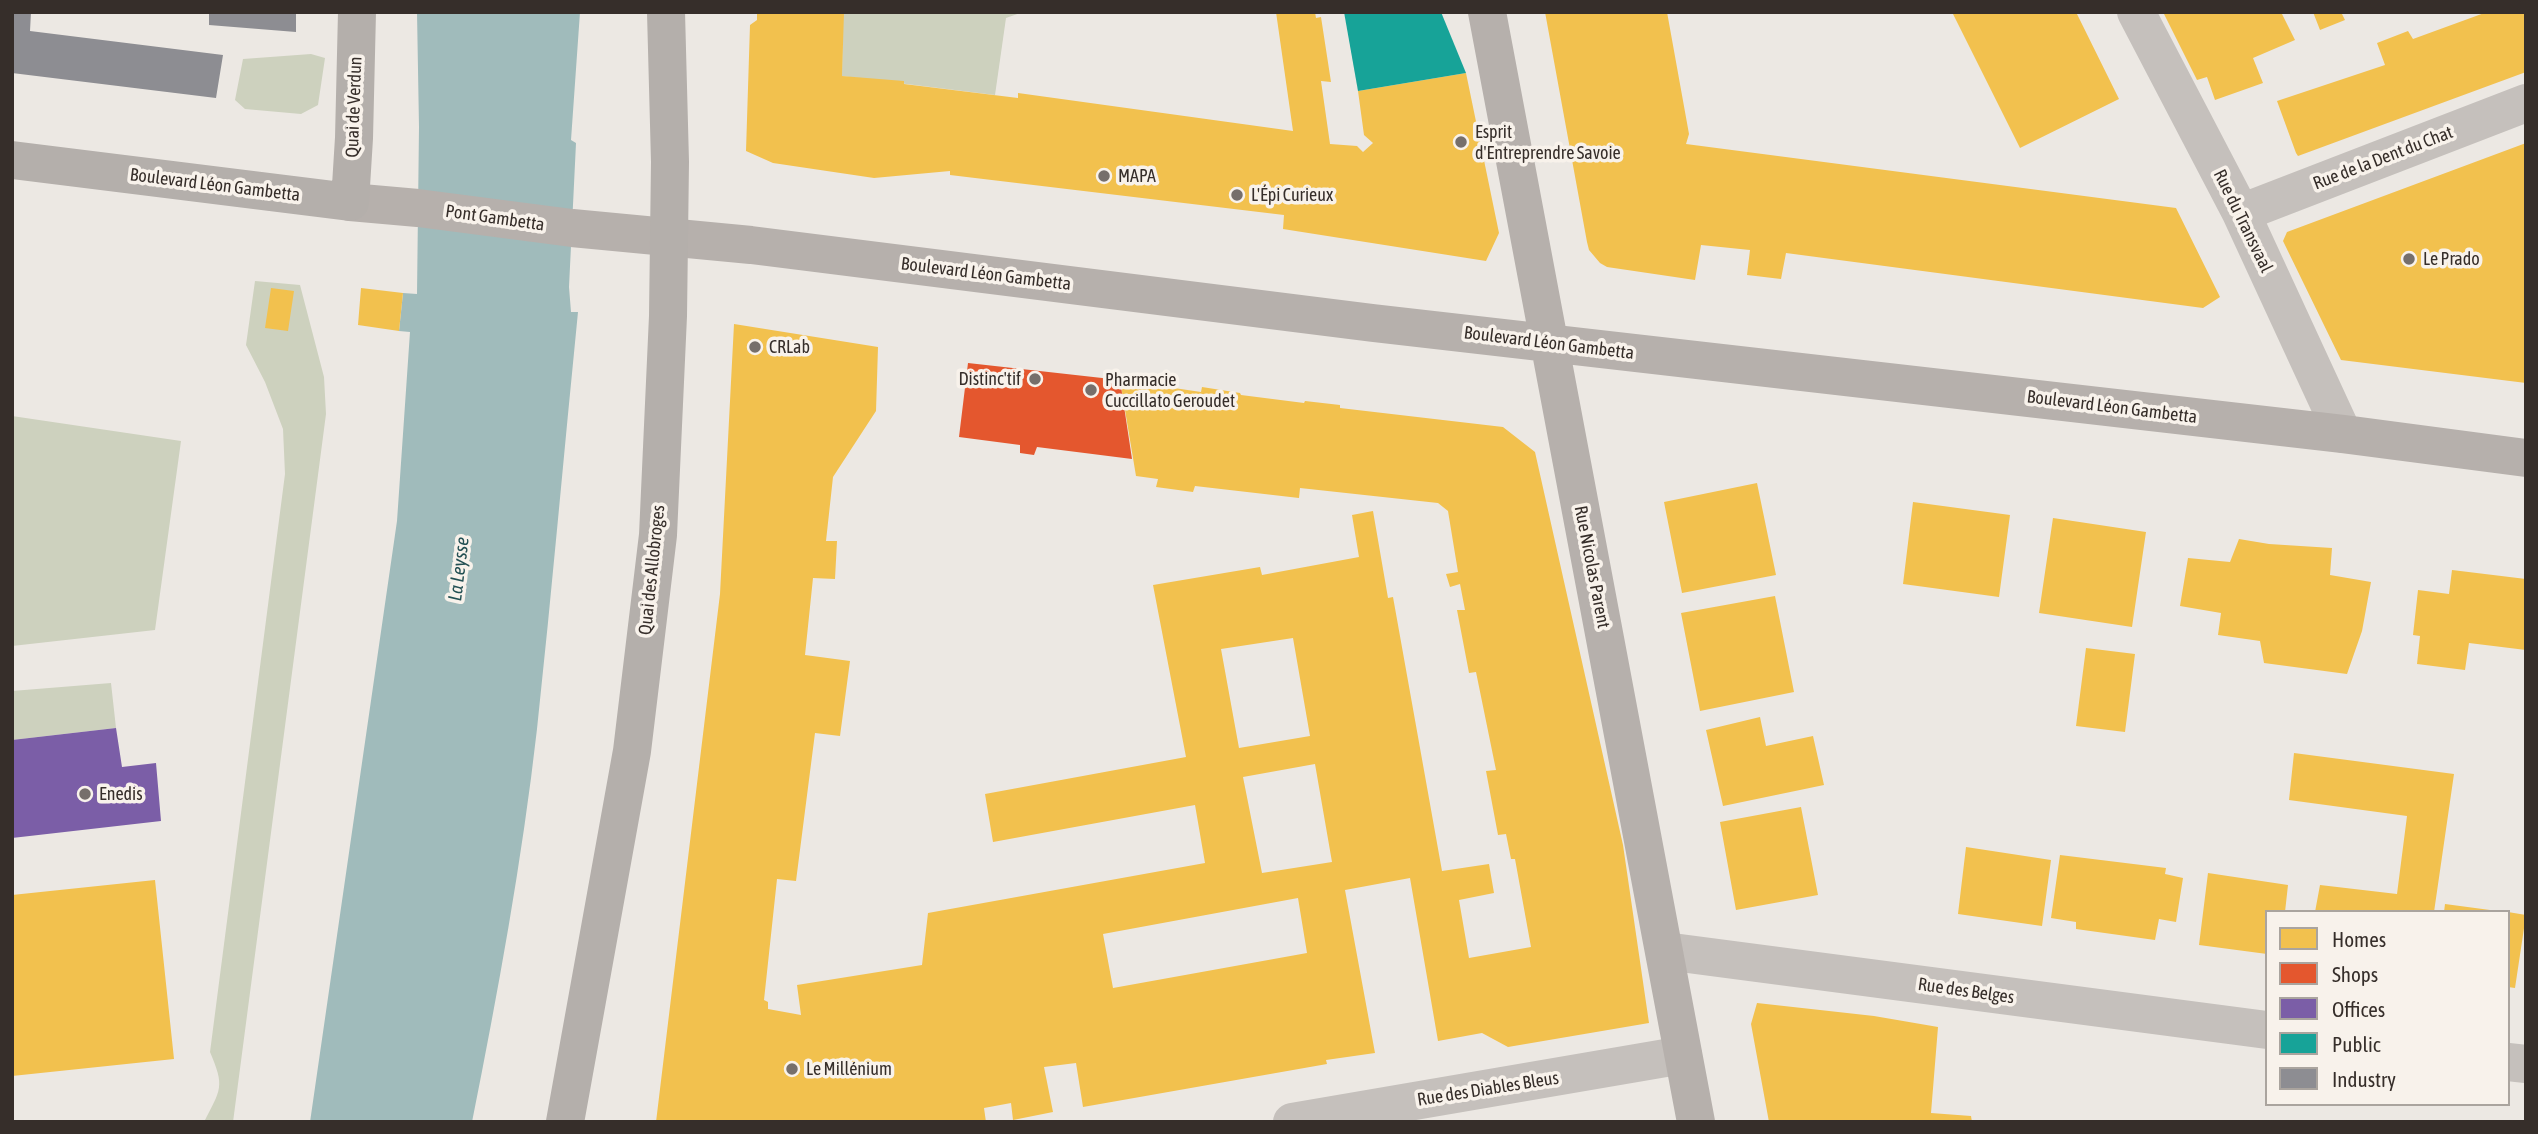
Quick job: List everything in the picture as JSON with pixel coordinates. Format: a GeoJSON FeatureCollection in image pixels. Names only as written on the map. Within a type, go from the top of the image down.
{"type":"FeatureCollection","features":[{"type":"Feature","properties":{"kind":"main road","name":"Quai de Verdun"},"geometry":{"type":"LineString","coordinates":[[350,202],[356,12]]}},
{"type":"Feature","properties":{"kind":"main road","name":"Quai des Allobroges"},"geometry":{"type":"LineString","coordinates":[[565,1122],[632,751],[658,535],[670,237],[666,12]]}},
{"type":"Feature","properties":{"kind":"main road","name":"Rue Nicolas Parent"},"geometry":{"type":"LineString","coordinates":[[1487,12],[1696,1122]]}},
{"type":"Feature","properties":{"kind":"main road","name":"Boulevard Léon Gambetta"},"geometry":{"type":"LineString","coordinates":[[12,160],[418,208]]}},
{"type":"Feature","properties":{"kind":"main road","name":"Pont Gambetta"},"geometry":{"type":"LineString","coordinates":[[418,208],[572,228]]}},
{"type":"Feature","properties":{"kind":"main road","name":"Boulevard Léon Gambetta"},"geometry":{"type":"LineString","coordinates":[[572,228],[801,250],[1549,343],[2343,434],[2526,458]]}},
{"type":"Feature","properties":{"kind":"street","name":"Rue du Transvaal"},"geometry":{"type":"LineString","coordinates":[[2136,12],[2241,213],[2343,434]]}},
{"type":"Feature","properties":{"kind":"street","name":"Rue de la Dent du Chat"},"geometry":{"type":"LineString","coordinates":[[2241,213],[2526,103]]}},
{"type":"Feature","properties":{"kind":"street","name":"Rue des Belges"},"geometry":{"type":"LineString","coordinates":[[1665,951],[2265,1030]]}},
{"type":"Feature","properties":{"kind":"street","name":"Rue des Diables Bleus"},"geometry":{"type":"LineString","coordinates":[[1292,1122],[1683,1055]]}},
{"type":"Feature","properties":{"kind":"green space"},"geometry":{"type":"Polygon","coordinates":[[[843,12],[1023,12],[1006,18],[995,95],[842,76],[843,12]]]}},
{"type":"Feature","properties":{"kind":"green space"},"geometry":{"type":"Polygon","coordinates":[[[311,54],[325,58],[318,105],[301,114],[245,109],[235,100],[243,59],[311,54]]]}},
{"type":"Feature","properties":{"kind":"green space"},"geometry":{"type":"Polygon","coordinates":[[[255,281],[300,285],[324,377],[326,414],[233,1122],[204,1122],[219,1088],[218,1073],[210,1052],[285,474],[283,429],[265,382],[246,345],[255,281]]]}},
{"type":"Feature","properties":{"kind":"green space"},"geometry":{"type":"Polygon","coordinates":[[[12,416],[181,441],[155,630],[12,646],[12,416]]]}},
{"type":"Feature","properties":{"kind":"green space"},"geometry":{"type":"Polygon","coordinates":[[[111,683],[116,728],[12,740],[12,691],[111,683]]]}},
{"type":"Feature","properties":{"kind":"water","name":"La Leysse"},"geometry":{"type":"Polygon","coordinates":[[[417,12],[580,12],[571,140],[576,143],[569,287],[571,312],[578,312],[548,625],[524,828],[509,926],[472,1122],[310,1122],[397,521],[410,332],[399,331],[403,293],[417,294],[417,12]]]}},
{"type":"Feature","properties":{"kind":"building: Homes"},"geometry":{"type":"Polygon","coordinates":[[[757,12],[844,12],[842,76],[904,81],[904,84],[1018,98],[1018,93],[1293,131],[1276,12],[1315,12],[1316,18],[1321,17],[1331,82],[1321,81],[1330,144],[1357,146],[1363,152],[1373,143],[1364,135],[1358,91],[1466,73],[1499,233],[1486,261],[1283,229],[1284,215],[950,175],[950,171],[874,178],[773,163],[746,151],[750,25],[757,20],[757,12]]]}},
{"type":"Feature","properties":{"kind":"building: Homes"},"geometry":{"type":"Polygon","coordinates":[[[1545,12],[1667,12],[1689,134],[1686,144],[2176,208],[2220,297],[2203,308],[1786,253],[1781,279],[1747,275],[1750,250],[1701,245],[1695,280],[1607,267],[1589,250],[1587,242],[1545,12]]]}},
{"type":"Feature","properties":{"kind":"building: Homes"},"geometry":{"type":"Polygon","coordinates":[[[1952,12],[2076,12],[2119,99],[2020,148],[1952,12]]]}},
{"type":"Feature","properties":{"kind":"building: Homes"},"geometry":{"type":"Polygon","coordinates":[[[2163,12],[2281,12],[2295,40],[2253,58],[2263,83],[2215,100],[2207,77],[2197,80],[2163,12]]]}},
{"type":"Feature","properties":{"kind":"building: Homes"},"geometry":{"type":"Polygon","coordinates":[[[2313,12],[2341,12],[2345,20],[2320,30],[2313,12]]]}},
{"type":"Feature","properties":{"kind":"building: Homes"},"geometry":{"type":"Polygon","coordinates":[[[2487,12],[2526,12],[2526,72],[2298,156],[2277,101],[2385,65],[2377,43],[2408,31],[2413,39],[2487,12]]]}},
{"type":"Feature","properties":{"kind":"building: Homes","name":"Le Prado"},"geometry":{"type":"Polygon","coordinates":[[[2526,143],[2526,383],[2341,360],[2283,241],[2287,232],[2526,143]]]}},
{"type":"Feature","properties":{"kind":"building: Homes"},"geometry":{"type":"Polygon","coordinates":[[[271,288],[294,291],[288,331],[265,328],[271,288]]]}},
{"type":"Feature","properties":{"kind":"building: Homes"},"geometry":{"type":"Polygon","coordinates":[[[361,288],[403,293],[399,331],[358,325],[361,288]]]}},
{"type":"Feature","properties":{"kind":"building: Homes"},"geometry":{"type":"Polygon","coordinates":[[[734,324],[878,347],[876,411],[833,477],[826,541],[837,541],[835,579],[813,578],[805,655],[850,661],[840,736],[815,733],[796,881],[777,879],[764,1000],[768,1002],[768,1009],[801,1015],[797,985],[922,965],[928,913],[1205,863],[1195,805],[993,842],[985,794],[1186,757],[1153,585],[1260,567],[1262,575],[1359,557],[1352,515],[1373,511],[1388,598],[1393,597],[1442,871],[1489,864],[1494,893],[1459,900],[1469,958],[1531,947],[1515,859],[1511,859],[1506,834],[1498,835],[1486,771],[1496,770],[1476,672],[1469,673],[1457,610],[1465,610],[1460,584],[1450,587],[1446,574],[1458,572],[1448,511],[1438,503],[1300,488],[1299,498],[1195,486],[1193,492],[1156,487],[1158,479],[1136,476],[1120,380],[1201,392],[1202,387],[1241,395],[1503,427],[1535,452],[1623,845],[1649,1023],[1508,1047],[1482,1033],[1438,1041],[1410,878],[1345,890],[1375,1053],[1083,1107],[1076,1063],[1044,1067],[1053,1112],[1013,1120],[1011,1103],[984,1108],[986,1122],[656,1122],[720,594],[734,324]],[[1293,638],[1221,649],[1239,748],[1310,736],[1293,638]],[[1315,764],[1243,777],[1262,873],[1332,862],[1315,764]],[[1298,898],[1103,934],[1113,988],[1307,953],[1298,898]]]}},
{"type":"Feature","properties":{"kind":"building: Homes"},"geometry":{"type":"Polygon","coordinates":[[[1757,483],[1776,575],[1682,593],[1664,502],[1757,483]]]}},
{"type":"Feature","properties":{"kind":"building: Homes"},"geometry":{"type":"Polygon","coordinates":[[[1913,502],[2010,515],[1999,597],[1903,584],[1913,502]]]}},
{"type":"Feature","properties":{"kind":"building: Homes"},"geometry":{"type":"Polygon","coordinates":[[[2053,518],[2146,532],[2132,627],[2039,613],[2053,518]]]}},
{"type":"Feature","properties":{"kind":"building: Homes"},"geometry":{"type":"Polygon","coordinates":[[[2239,539],[2332,548],[2330,575],[2371,582],[2362,631],[2347,674],[2264,663],[2260,641],[2218,635],[2221,613],[2180,606],[2188,558],[2230,562],[2239,539]]]}},
{"type":"Feature","properties":{"kind":"building: Homes"},"geometry":{"type":"Polygon","coordinates":[[[2452,570],[2526,579],[2526,650],[2469,643],[2465,670],[2417,664],[2420,636],[2413,635],[2418,590],[2449,594],[2452,570]]]}},
{"type":"Feature","properties":{"kind":"building: Homes"},"geometry":{"type":"Polygon","coordinates":[[[1775,596],[1794,692],[1700,711],[1681,613],[1775,596]]]}},
{"type":"Feature","properties":{"kind":"building: Homes"},"geometry":{"type":"Polygon","coordinates":[[[2086,648],[2135,654],[2125,732],[2076,726],[2086,648]]]}},
{"type":"Feature","properties":{"kind":"building: Homes"},"geometry":{"type":"Polygon","coordinates":[[[1760,717],[1766,746],[1813,736],[1824,785],[1723,806],[1706,730],[1760,717]]]}},
{"type":"Feature","properties":{"kind":"building: Homes"},"geometry":{"type":"Polygon","coordinates":[[[2294,753],[2454,774],[2434,910],[2315,910],[2320,885],[2397,894],[2407,816],[2289,800],[2294,753]]]}},
{"type":"Feature","properties":{"kind":"building: Homes"},"geometry":{"type":"Polygon","coordinates":[[[1801,807],[1818,895],[1736,910],[1720,822],[1801,807]]]}},
{"type":"Feature","properties":{"kind":"building: Homes"},"geometry":{"type":"Polygon","coordinates":[[[1966,847],[2051,860],[2042,926],[1958,914],[1966,847]]]}},
{"type":"Feature","properties":{"kind":"building: Homes"},"geometry":{"type":"Polygon","coordinates":[[[2060,855],[2166,868],[2165,874],[2183,878],[2176,922],[2159,919],[2155,940],[2076,929],[2076,922],[2051,918],[2060,855]]]}},
{"type":"Feature","properties":{"kind":"building: Homes"},"geometry":{"type":"Polygon","coordinates":[[[2208,873],[2288,885],[2285,910],[2265,910],[2265,954],[2199,945],[2208,873]]]}},
{"type":"Feature","properties":{"kind":"building: Homes"},"geometry":{"type":"Polygon","coordinates":[[[155,880],[174,1059],[12,1076],[12,895],[155,880]]]}},
{"type":"Feature","properties":{"kind":"building: Homes"},"geometry":{"type":"Polygon","coordinates":[[[2445,904],[2490,910],[2444,910],[2445,904]]]}},
{"type":"Feature","properties":{"kind":"building: Homes"},"geometry":{"type":"Polygon","coordinates":[[[2510,912],[2526,915],[2515,988],[2510,987],[2510,912]]]}},
{"type":"Feature","properties":{"kind":"building: Homes"},"geometry":{"type":"Polygon","coordinates":[[[1757,1003],[1874,1016],[1938,1027],[1931,1113],[1971,1116],[1972,1122],[1769,1122],[1751,1024],[1757,1003]]]}},
{"type":"Feature","properties":{"kind":"building: Shops"},"geometry":{"type":"Polygon","coordinates":[[[968,363],[1120,380],[1132,459],[1037,447],[1034,455],[1020,453],[1020,445],[959,437],[968,363]]]}},
{"type":"Feature","properties":{"kind":"building: Offices","name":"Enedis"},"geometry":{"type":"Polygon","coordinates":[[[116,728],[122,767],[156,763],[161,821],[12,838],[12,740],[116,728]]]}},
{"type":"Feature","properties":{"kind":"building: Public"},"geometry":{"type":"Polygon","coordinates":[[[1344,12],[1441,12],[1466,73],[1358,91],[1344,12]]]}},
{"type":"Feature","properties":{"kind":"building: Industry"},"geometry":{"type":"Polygon","coordinates":[[[12,12],[31,12],[30,31],[223,55],[216,98],[12,73],[12,12]]]}},
{"type":"Feature","properties":{"kind":"building: Industry"},"geometry":{"type":"Polygon","coordinates":[[[209,12],[296,12],[296,32],[209,25],[209,12]]]}},
{"type":"Feature","properties":{"kind":"place","name":"Esprit d'Entreprendre Savoie"},"geometry":{"type":"Point","coordinates":[1461,142]}},
{"type":"Feature","properties":{"kind":"place","name":"MAPA"},"geometry":{"type":"Point","coordinates":[1104,176]}},
{"type":"Feature","properties":{"kind":"place","name":"L'Épi Curieux"},"geometry":{"type":"Point","coordinates":[1237,195]}},
{"type":"Feature","properties":{"kind":"place","name":"Le Prado"},"geometry":{"type":"Point","coordinates":[2409,259]}},
{"type":"Feature","properties":{"kind":"place","name":"CRLab"},"geometry":{"type":"Point","coordinates":[755,347]}},
{"type":"Feature","properties":{"kind":"place","name":"Distinc'tif"},"geometry":{"type":"Point","coordinates":[1035,379]}},
{"type":"Feature","properties":{"kind":"place","name":"Pharmacie Cuccillato Geroudet"},"geometry":{"type":"Point","coordinates":[1091,390]}},
{"type":"Feature","properties":{"kind":"place","name":"Enedis"},"geometry":{"type":"Point","coordinates":[85,794]}},
{"type":"Feature","properties":{"kind":"place","name":"Le Millénium"},"geometry":{"type":"Point","coordinates":[792,1069]}}]}
